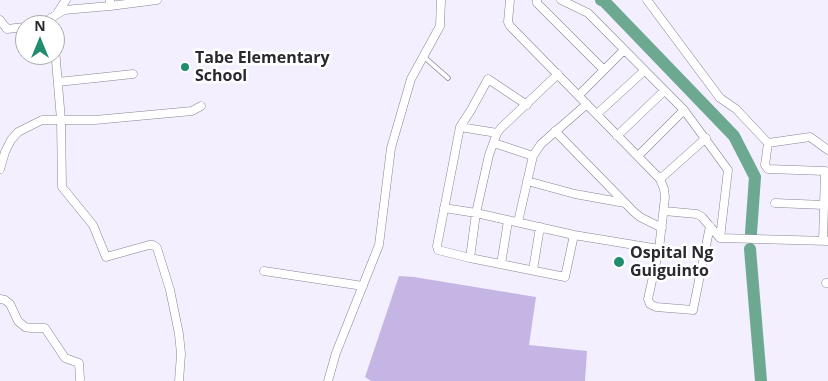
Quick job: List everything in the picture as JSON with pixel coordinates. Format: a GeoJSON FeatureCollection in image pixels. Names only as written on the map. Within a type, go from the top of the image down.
{"type":"FeatureCollection","features":[{"type":"Feature","properties":{"kind":"street"},"geometry":{"type":"LineString","coordinates":[[56,14],[66,0]]}},
{"type":"Feature","properties":{"kind":"street"},"geometry":{"type":"LineString","coordinates":[[56,14],[64,10],[110,3],[157,0]]}},
{"type":"Feature","properties":{"kind":"street"},"geometry":{"type":"LineString","coordinates":[[328,381],[336,353],[379,245],[393,140],[411,79],[440,26],[441,0]]}},
{"type":"Feature","properties":{"kind":"street"},"geometry":{"type":"LineString","coordinates":[[510,0],[508,22],[510,26],[598,114],[660,180],[664,189],[664,211],[659,250],[648,300],[650,304],[656,307],[693,310],[710,226]]}},
{"type":"Feature","properties":{"kind":"street"},"geometry":{"type":"LineString","coordinates":[[537,0],[604,70]]}},
{"type":"Feature","properties":{"kind":"street"},"geometry":{"type":"LineString","coordinates":[[561,0],[588,13],[684,110],[728,170],[720,238]]}},
{"type":"Feature","properties":{"kind":"street"},"geometry":{"type":"LineString","coordinates":[[647,0],[720,98],[736,109],[768,144]]}},
{"type":"Feature","properties":{"kind":"street"},"geometry":{"type":"LineString","coordinates":[[0,20],[7,29],[15,28]]}},
{"type":"Feature","properties":{"kind":"street"},"geometry":{"type":"LineString","coordinates":[[579,95],[624,50]]}},
{"type":"Feature","properties":{"kind":"street"},"geometry":{"type":"LineString","coordinates":[[56,65],[62,121],[62,187],[93,225],[106,257],[149,245],[157,248],[170,290],[179,334],[181,354],[180,381]]}},
{"type":"Feature","properties":{"kind":"street"},"geometry":{"type":"LineString","coordinates":[[598,114],[644,71]]}},
{"type":"Feature","properties":{"kind":"street"},"geometry":{"type":"LineString","coordinates":[[58,82],[133,74]]}},
{"type":"Feature","properties":{"kind":"street"},"geometry":{"type":"LineString","coordinates":[[470,258],[476,213],[489,155],[497,133],[558,74]]}},
{"type":"Feature","properties":{"kind":"street"},"geometry":{"type":"LineString","coordinates":[[527,105],[488,79],[460,127],[437,246],[438,250],[565,277],[574,235]]}},
{"type":"Feature","properties":{"kind":"street"},"geometry":{"type":"LineString","coordinates":[[617,136],[664,91]]}},
{"type":"Feature","properties":{"kind":"street"},"geometry":{"type":"LineString","coordinates":[[518,222],[532,156],[541,144],[587,104]]}},
{"type":"Feature","properties":{"kind":"street"},"geometry":{"type":"LineString","coordinates":[[0,169],[11,140],[18,132],[42,120],[95,120],[192,111],[201,106]]}},
{"type":"Feature","properties":{"kind":"street"},"geometry":{"type":"LineString","coordinates":[[638,156],[684,110]]}},
{"type":"Feature","properties":{"kind":"street"},"geometry":{"type":"LineString","coordinates":[[460,127],[497,133]]}},
{"type":"Feature","properties":{"kind":"street"},"geometry":{"type":"LineString","coordinates":[[556,132],[640,217],[662,228]]}},
{"type":"Feature","properties":{"kind":"street"},"geometry":{"type":"LineString","coordinates":[[768,144],[810,137],[828,150]]}},
{"type":"Feature","properties":{"kind":"street"},"geometry":{"type":"LineString","coordinates":[[660,180],[706,138]]}},
{"type":"Feature","properties":{"kind":"street"},"geometry":{"type":"LineString","coordinates":[[494,143],[532,156]]}},
{"type":"Feature","properties":{"kind":"street"},"geometry":{"type":"LineString","coordinates":[[664,211],[697,214],[702,217],[720,238],[825,241],[825,171],[768,169],[765,165],[768,144]]}},
{"type":"Feature","properties":{"kind":"street"},"geometry":{"type":"LineString","coordinates":[[527,181],[575,194],[626,203]]}},
{"type":"Feature","properties":{"kind":"street"},"geometry":{"type":"LineString","coordinates":[[775,203],[824,205]]}},
{"type":"Feature","properties":{"kind":"street"},"geometry":{"type":"LineString","coordinates":[[444,208],[476,213],[574,235],[659,250]]}},
{"type":"Feature","properties":{"kind":"street"},"geometry":{"type":"LineString","coordinates":[[501,264],[508,221]]}},
{"type":"Feature","properties":{"kind":"street"},"geometry":{"type":"LineString","coordinates":[[532,270],[540,227]]}},
{"type":"Feature","properties":{"kind":"street"},"geometry":{"type":"LineString","coordinates":[[264,271],[363,286]]}},
{"type":"Feature","properties":{"kind":"street"},"geometry":{"type":"LineString","coordinates":[[0,299],[10,304],[18,321],[26,327],[45,328],[65,358],[79,363],[80,379]]}},
{"type":"Feature","properties":{"kind":"lane"},"geometry":{"type":"LineString","coordinates":[[423,56],[448,78]]}},
{"type":"Feature","properties":{"kind":"shaded area"},"geometry":{"type":"Polygon","coordinates":[[[399,276],[536,297],[529,345],[587,351],[585,381],[371,381],[365,377],[399,276]]]}},
{"type":"Feature","properties":{"kind":"waterway"},"geometry":{"type":"LineString","coordinates":[[601,0],[734,136],[755,177],[751,233]]}},
{"type":"Feature","properties":{"kind":"waterway"},"geometry":{"type":"LineString","coordinates":[[750,249],[761,381]]}},
{"type":"Feature","properties":{"kind":"place","name":"Tabe Elementary School"},"geometry":{"type":"Point","coordinates":[185,67]}},
{"type":"Feature","properties":{"kind":"place","name":"Ospital Ng Guiguinto"},"geometry":{"type":"Point","coordinates":[619,262]}}]}
